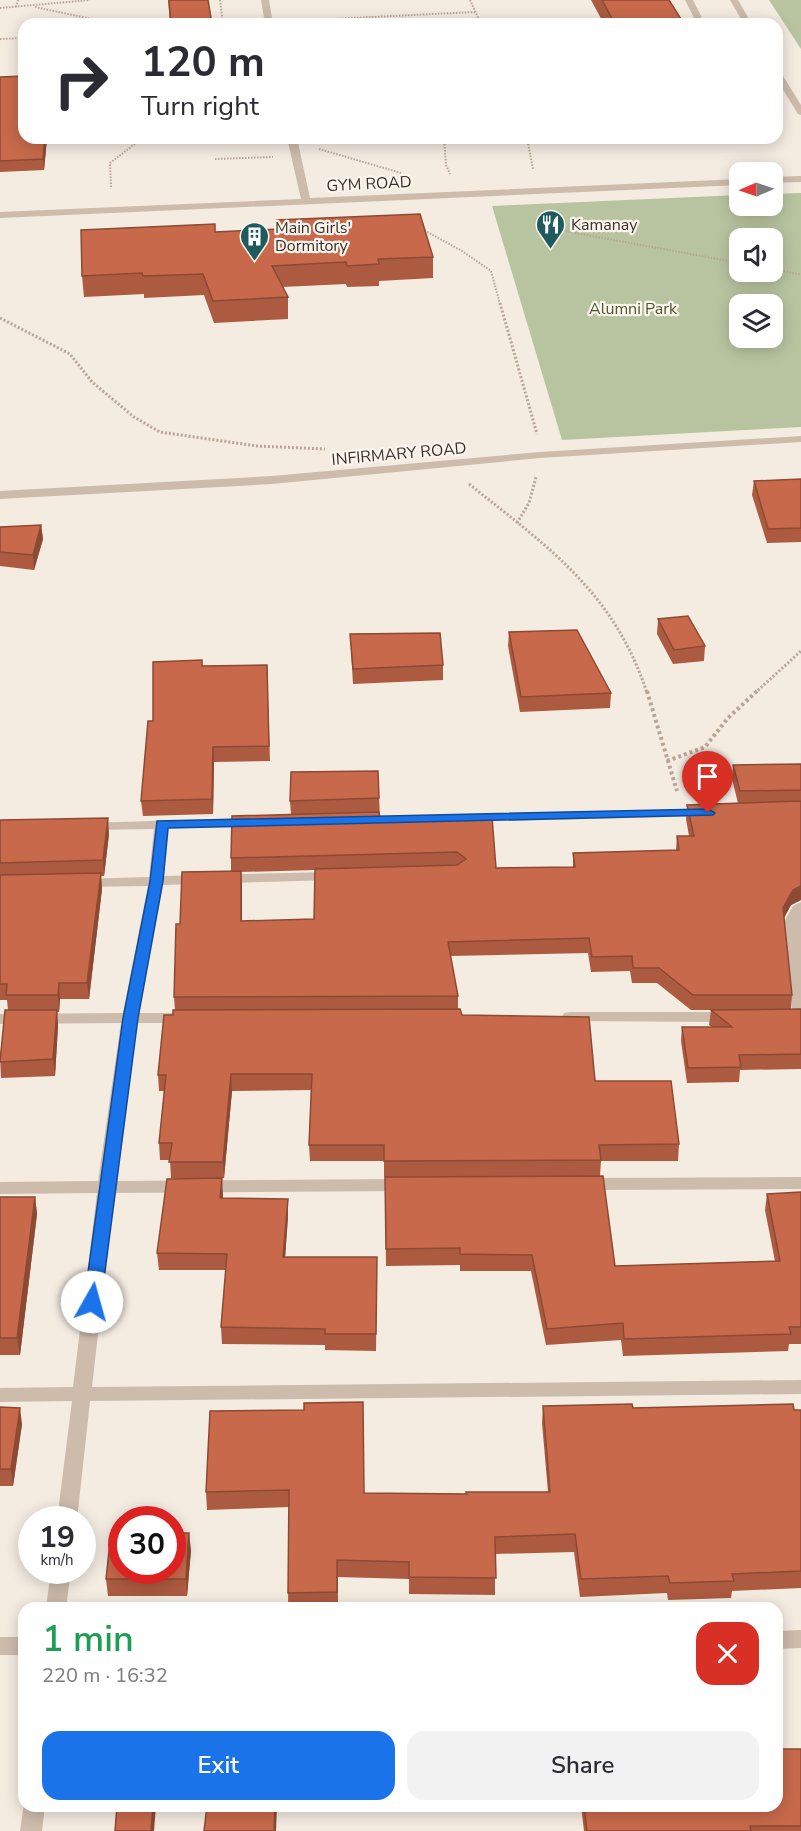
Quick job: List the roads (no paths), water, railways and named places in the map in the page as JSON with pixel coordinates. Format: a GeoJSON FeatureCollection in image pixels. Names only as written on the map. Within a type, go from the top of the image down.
{"type":"FeatureCollection","features":[{"type":"Feature","properties":{"kind":"street"},"geometry":{"type":"LineString","coordinates":[[265,0],[268,18]]}},
{"type":"Feature","properties":{"kind":"street"},"geometry":{"type":"LineString","coordinates":[[689,0],[698,18]]}},
{"type":"Feature","properties":{"kind":"street"},"geometry":{"type":"LineString","coordinates":[[734,0],[744,18]]}},
{"type":"Feature","properties":{"kind":"street"},"geometry":{"type":"LineString","coordinates":[[783,83],[801,112]]}},
{"type":"Feature","properties":{"kind":"street"},"geometry":{"type":"LineString","coordinates":[[293,144],[306,201]]}},
{"type":"Feature","properties":{"kind":"street"},"geometry":{"type":"LineString","coordinates":[[783,180],[801,179]]}},
{"type":"Feature","properties":{"kind":"street","name":"GYM ROAD"},"geometry":{"type":"LineString","coordinates":[[0,215],[729,182]]}},
{"type":"Feature","properties":{"kind":"street","name":"INFIRMARY ROAD"},"geometry":{"type":"LineString","coordinates":[[0,495],[272,480],[540,455],[801,439]]}},
{"type":"Feature","properties":{"kind":"street"},"geometry":{"type":"LineString","coordinates":[[447,818],[720,812]]}},
{"type":"Feature","properties":{"kind":"street"},"geometry":{"type":"LineString","coordinates":[[81,826],[269,822]]}},
{"type":"Feature","properties":{"kind":"street"},"geometry":{"type":"LineString","coordinates":[[69,1506],[106,1187],[130,1018],[156,881],[162,824]]}},
{"type":"Feature","properties":{"kind":"street"},"geometry":{"type":"LineString","coordinates":[[67,883],[353,876]]}},
{"type":"Feature","properties":{"kind":"street"},"geometry":{"type":"LineString","coordinates":[[797,1017],[792,922],[801,907]]}},
{"type":"Feature","properties":{"kind":"street"},"geometry":{"type":"LineString","coordinates":[[549,1017],[741,1017]]}},
{"type":"Feature","properties":{"kind":"street"},"geometry":{"type":"LineString","coordinates":[[0,1019],[202,1018]]}},
{"type":"Feature","properties":{"kind":"street"},"geometry":{"type":"LineString","coordinates":[[573,1184],[801,1183]]}},
{"type":"Feature","properties":{"kind":"street"},"geometry":{"type":"LineString","coordinates":[[0,1188],[418,1185]]}},
{"type":"Feature","properties":{"kind":"street"},"geometry":{"type":"LineString","coordinates":[[0,1395],[801,1387]]}},
{"type":"Feature","properties":{"kind":"street"},"geometry":{"type":"LineString","coordinates":[[57,1602],[59,1584]]}},
{"type":"Feature","properties":{"kind":"street"},"geometry":{"type":"LineString","coordinates":[[783,1640],[801,1639]]}},
{"type":"Feature","properties":{"kind":"street"},"geometry":{"type":"LineString","coordinates":[[0,1646],[18,1646]]}},
{"type":"Feature","properties":{"kind":"street"},"geometry":{"type":"LineString","coordinates":[[31,1831],[33,1812]]}},
{"type":"Feature","properties":{"kind":"place","name":"Kamanay"},"geometry":{"type":"Point","coordinates":[550,250]}},
{"type":"Feature","properties":{"kind":"place","name":"Main Girls' Dormitory"},"geometry":{"type":"Point","coordinates":[254,262]}},
{"type":"Feature","properties":{"kind":"park label","name":"Alumni Park"},"geometry":{"type":"Point","coordinates":[633,308]}}]}
